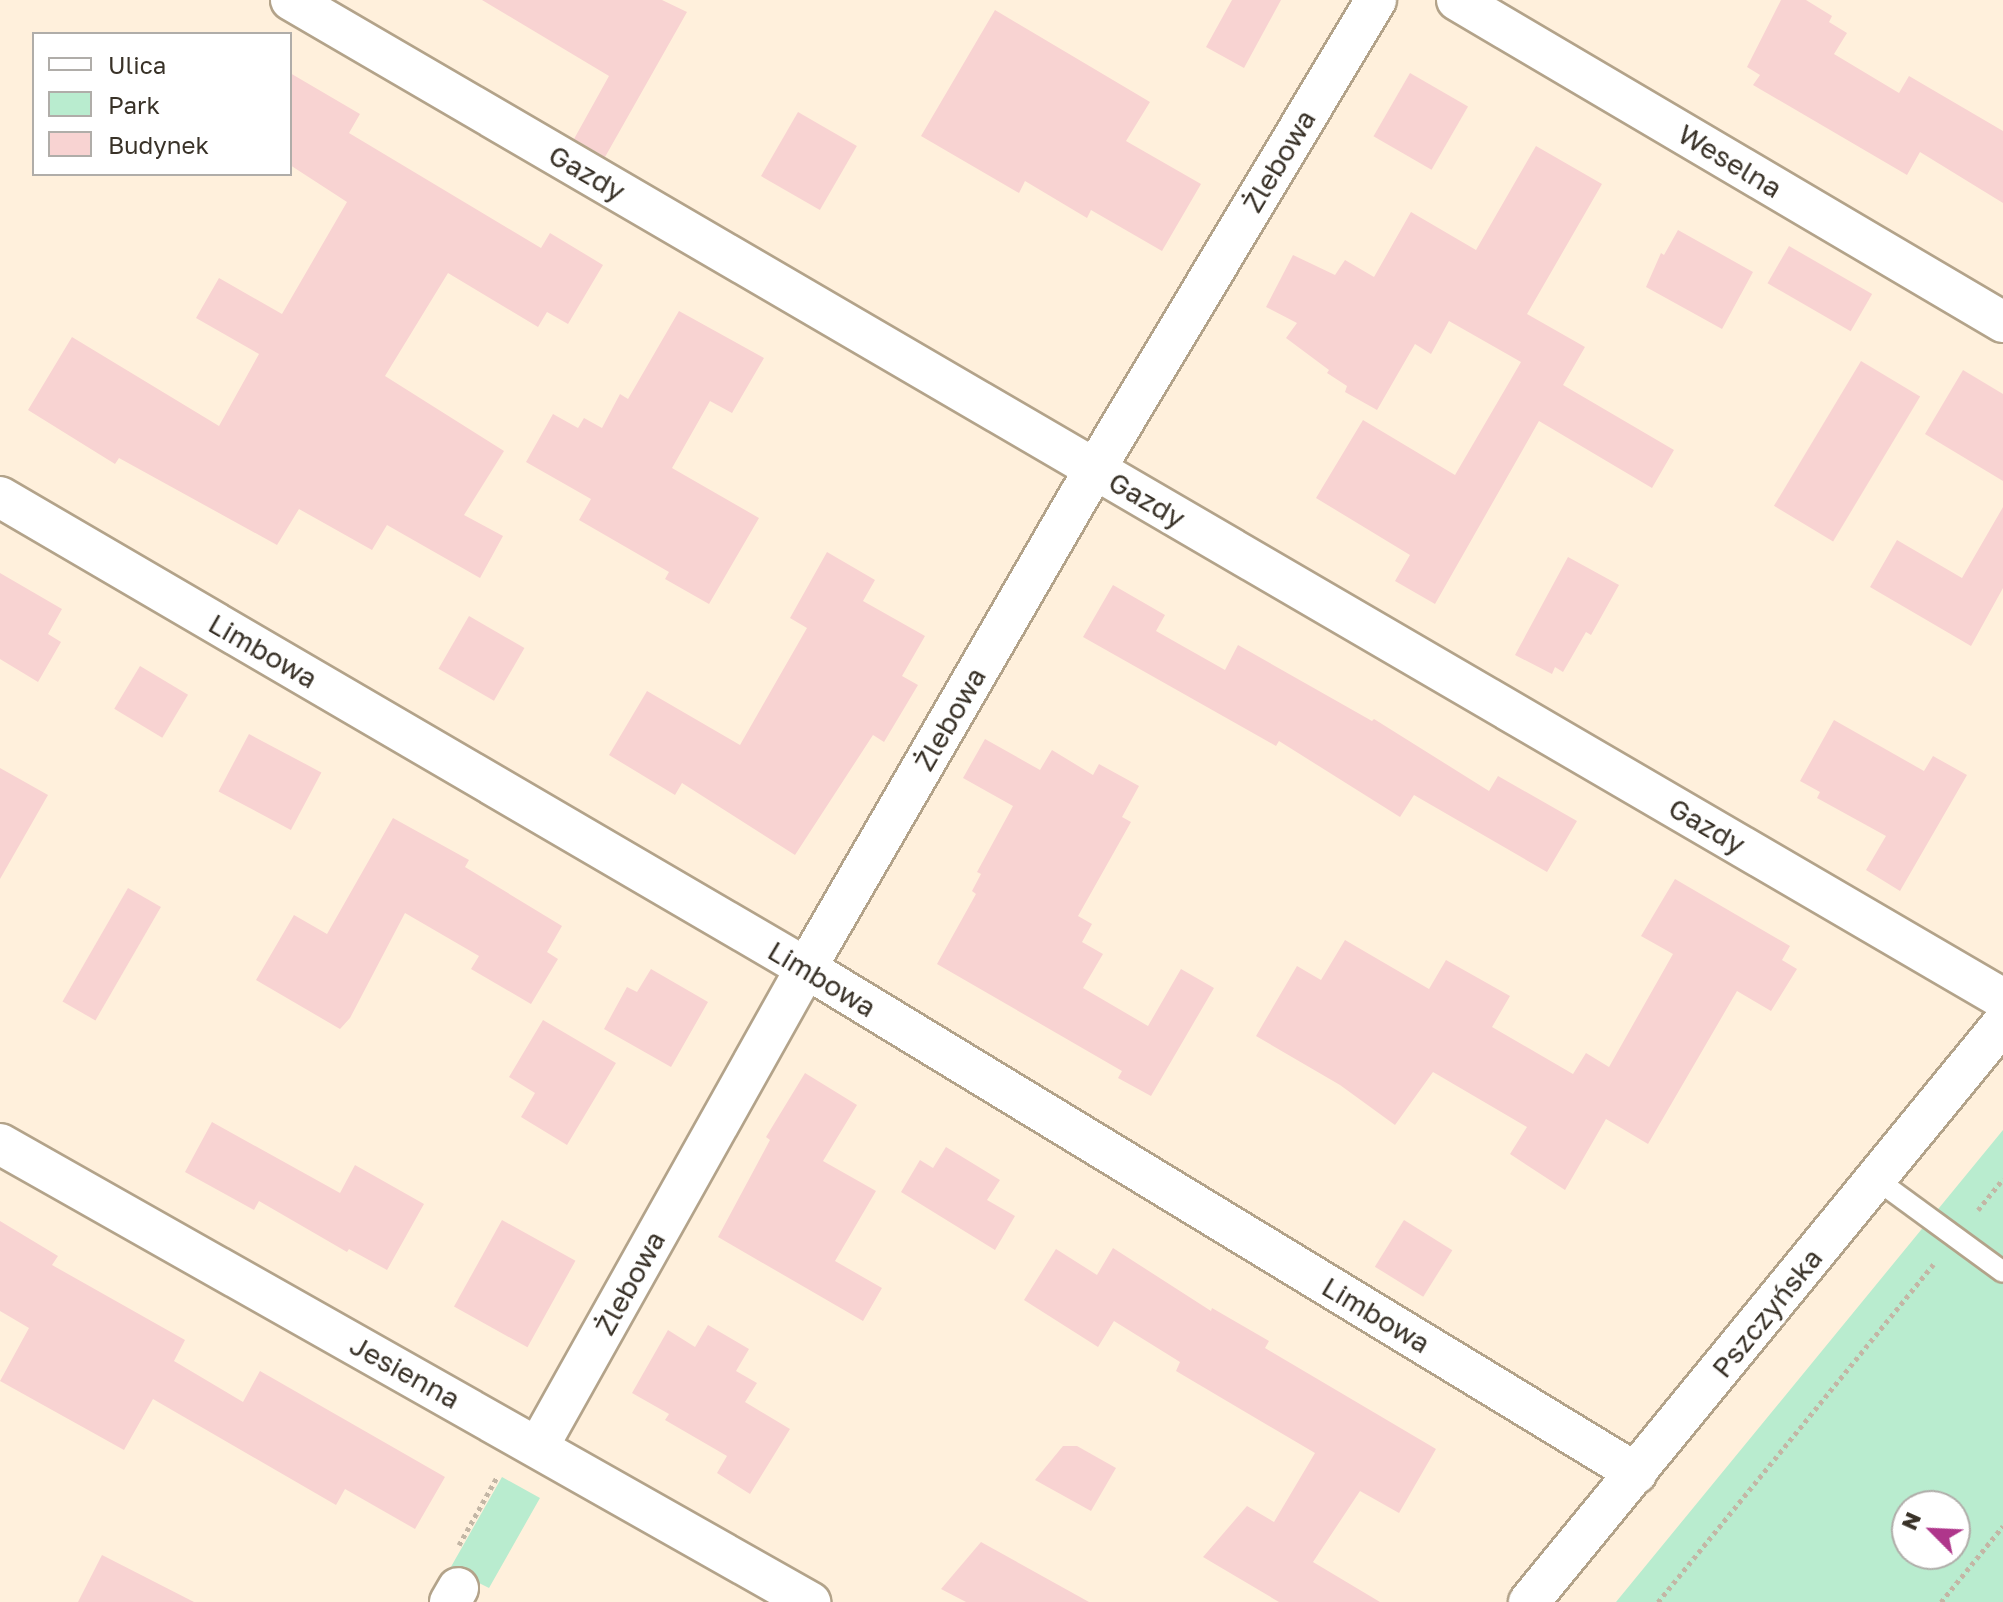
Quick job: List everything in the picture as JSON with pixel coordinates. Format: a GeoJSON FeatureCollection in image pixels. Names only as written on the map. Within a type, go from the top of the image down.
{"type":"FeatureCollection","features":[{"type":"Feature","properties":{"kind":"street","name":"Gazdy"},"geometry":{"type":"LineString","coordinates":[[291,0],[2003,999]]}},
{"type":"Feature","properties":{"kind":"street","name":"Żlebowa"},"geometry":{"type":"LineString","coordinates":[[538,1447],[806,968],[1094,469],[1376,0]]}},
{"type":"Feature","properties":{"kind":"street","name":"Weselna"},"geometry":{"type":"LineString","coordinates":[[1457,0],[2003,322]]}},
{"type":"Feature","properties":{"kind":"street","name":"Limbowa"},"geometry":{"type":"LineString","coordinates":[[0,497],[806,968],[1636,1473]]}},
{"type":"Feature","properties":{"kind":"street","name":"Pszczyńska"},"geometry":{"type":"LineString","coordinates":[[1529,1602],[2003,1023]]}},
{"type":"Feature","properties":{"kind":"street","name":"Jesienna"},"geometry":{"type":"LineString","coordinates":[[0,1144],[810,1602]]}},
{"type":"Feature","properties":{"kind":"lane"},"geometry":{"type":"LineString","coordinates":[[1876,1179],[2003,1272]]}},
{"type":"Feature","properties":{"kind":"path"},"geometry":{"type":"LineString","coordinates":[[1658,1602],[2003,1179]]}},
{"type":"Feature","properties":{"kind":"path"},"geometry":{"type":"LineString","coordinates":[[455,1580],[501,1471]]}},
{"type":"Feature","properties":{"kind":"path"},"geometry":{"type":"LineString","coordinates":[[1941,1602],[2003,1526]]}},
{"type":"Feature","properties":{"kind":"green space"},"geometry":{"type":"Polygon","coordinates":[[[2003,1130],[2003,1602],[1616,1602],[2003,1130]]]}},
{"type":"Feature","properties":{"kind":"green space"},"geometry":{"type":"Polygon","coordinates":[[[502,1477],[540,1498],[489,1588],[467,1577],[431,1602],[502,1477]]]}},
{"type":"Feature","properties":{"kind":"building"},"geometry":{"type":"Polygon","coordinates":[[[482,0],[662,0],[687,12],[605,157],[574,139],[609,76],[482,0]]]}},
{"type":"Feature","properties":{"kind":"building"},"geometry":{"type":"Polygon","coordinates":[[[1232,0],[1281,0],[1244,68],[1206,47],[1232,0]]]}},
{"type":"Feature","properties":{"kind":"building"},"geometry":{"type":"Polygon","coordinates":[[[1781,0],[1806,0],[1832,16],[1829,22],[1847,33],[1834,54],[1899,93],[1909,76],[2003,131],[2003,203],[1920,152],[1907,175],[1753,85],[1760,75],[1747,67],[1781,0]]]}},
{"type":"Feature","properties":{"kind":"building"},"geometry":{"type":"Polygon","coordinates":[[[995,10],[1150,102],[1126,141],[1201,184],[1162,251],[1091,210],[1087,218],[1025,181],[1019,193],[921,136],[995,10]]]}},
{"type":"Feature","properties":{"kind":"building"},"geometry":{"type":"Polygon","coordinates":[[[1410,73],[1468,106],[1432,170],[1374,136],[1410,73]]]}},
{"type":"Feature","properties":{"kind":"building"},"geometry":{"type":"Polygon","coordinates":[[[292,74],[360,114],[349,133],[541,248],[550,233],[603,265],[568,324],[547,312],[538,327],[448,273],[385,376],[504,451],[464,515],[503,536],[480,578],[387,525],[372,550],[299,509],[277,545],[119,458],[115,464],[28,410],[72,337],[219,426],[259,354],[196,318],[219,278],[282,314],[347,202],[292,166],[292,74]]]}},
{"type":"Feature","properties":{"kind":"building"},"geometry":{"type":"Polygon","coordinates":[[[798,112],[857,146],[820,210],[761,176],[798,112]]]}},
{"type":"Feature","properties":{"kind":"building"},"geometry":{"type":"Polygon","coordinates":[[[1536,146],[1602,184],[1527,314],[1585,347],[1563,385],[1674,450],[1652,488],[1539,421],[1435,604],[1395,581],[1410,555],[1316,498],[1363,420],[1455,475],[1521,362],[1449,321],[1431,354],[1415,344],[1377,410],[1345,392],[1347,386],[1286,338],[1297,323],[1266,307],[1293,255],[1335,275],[1345,260],[1374,277],[1411,212],[1476,250],[1536,146]]]}},
{"type":"Feature","properties":{"kind":"building"},"geometry":{"type":"Polygon","coordinates":[[[1678,230],[1753,272],[1722,329],[1646,287],[1661,253],[1664,255],[1678,230]]]}},
{"type":"Feature","properties":{"kind":"building"},"geometry":{"type":"Polygon","coordinates":[[[1789,246],[1872,294],[1851,331],[1768,283],[1789,246]]]}},
{"type":"Feature","properties":{"kind":"building"},"geometry":{"type":"Polygon","coordinates":[[[679,311],[764,358],[732,413],[710,401],[672,468],[759,518],[709,604],[665,579],[669,572],[579,520],[591,499],[526,462],[553,414],[578,428],[584,418],[602,428],[620,394],[628,399],[679,311]]]}},
{"type":"Feature","properties":{"kind":"building"},"geometry":{"type":"Polygon","coordinates":[[[1861,361],[1920,397],[1833,541],[1774,506],[1861,361]]]}},
{"type":"Feature","properties":{"kind":"building"},"geometry":{"type":"Polygon","coordinates":[[[1963,370],[2003,394],[2003,481],[1925,434],[1963,370]]]}},
{"type":"Feature","properties":{"kind":"building"},"geometry":{"type":"Polygon","coordinates":[[[2003,507],[2003,588],[1971,646],[1870,587],[1897,540],[1962,578],[2003,507]]]}},
{"type":"Feature","properties":{"kind":"building"},"geometry":{"type":"Polygon","coordinates":[[[827,552],[875,580],[863,601],[925,636],[902,676],[918,685],[884,742],[873,735],[795,855],[682,783],[675,795],[609,755],[647,691],[740,745],[807,628],[790,618],[827,552]]]}},
{"type":"Feature","properties":{"kind":"building"},"geometry":{"type":"Polygon","coordinates":[[[1568,557],[1619,585],[1591,635],[1586,632],[1563,672],[1555,667],[1552,674],[1515,655],[1568,557]]]}},
{"type":"Feature","properties":{"kind":"building"},"geometry":{"type":"Polygon","coordinates":[[[0,573],[62,609],[48,634],[61,642],[38,682],[0,659],[0,573]]]}},
{"type":"Feature","properties":{"kind":"building"},"geometry":{"type":"Polygon","coordinates":[[[1113,585],[1165,615],[1156,631],[1225,670],[1238,645],[1372,721],[1374,719],[1489,791],[1498,776],[1577,821],[1547,872],[1414,795],[1400,817],[1279,741],[1276,746],[1083,637],[1113,585]]]}},
{"type":"Feature","properties":{"kind":"building"},"geometry":{"type":"Polygon","coordinates":[[[469,616],[524,648],[494,701],[438,669],[469,616]]]}},
{"type":"Feature","properties":{"kind":"building"},"geometry":{"type":"Polygon","coordinates":[[[140,666],[188,695],[162,738],[114,709],[140,666]]]}},
{"type":"Feature","properties":{"kind":"building"},"geometry":{"type":"Polygon","coordinates":[[[1834,720],[1924,771],[1933,756],[1967,775],[1900,891],[1866,870],[1886,836],[1817,798],[1820,792],[1800,781],[1834,720]]]}},
{"type":"Feature","properties":{"kind":"building"},"geometry":{"type":"Polygon","coordinates":[[[249,734],[321,772],[291,830],[218,791],[249,734]]]}},
{"type":"Feature","properties":{"kind":"building"},"geometry":{"type":"Polygon","coordinates":[[[985,739],[1040,770],[1052,750],[1093,775],[1099,764],[1139,786],[1122,817],[1131,822],[1078,916],[1092,924],[1082,942],[1103,954],[1083,988],[1148,1026],[1181,969],[1214,988],[1151,1096],[1118,1078],[1122,1071],[937,964],[976,894],[972,891],[981,874],[977,872],[1013,806],[963,778],[985,739]]]}},
{"type":"Feature","properties":{"kind":"building"},"geometry":{"type":"Polygon","coordinates":[[[0,768],[48,795],[0,879],[0,768]]]}},
{"type":"Feature","properties":{"kind":"building"},"geometry":{"type":"Polygon","coordinates":[[[393,818],[469,860],[465,867],[562,926],[547,952],[558,959],[531,1004],[471,969],[479,956],[405,913],[350,1018],[340,1029],[256,980],[294,915],[327,934],[393,818]]]}},
{"type":"Feature","properties":{"kind":"building"},"geometry":{"type":"Polygon","coordinates":[[[1675,879],[1790,946],[1782,960],[1797,969],[1771,1011],[1737,991],[1648,1144],[1606,1119],[1565,1190],[1510,1154],[1527,1127],[1433,1072],[1395,1125],[1340,1085],[1256,1036],[1297,966],[1321,980],[1345,940],[1429,989],[1446,960],[1510,996],[1492,1027],[1573,1074],[1586,1053],[1609,1067],[1673,954],[1641,936],[1675,879]]]}},
{"type":"Feature","properties":{"kind":"building"},"geometry":{"type":"Polygon","coordinates":[[[128,888],[161,907],[95,1020],[62,1001],[128,888]]]}},
{"type":"Feature","properties":{"kind":"building"},"geometry":{"type":"Polygon","coordinates":[[[651,969],[708,1002],[671,1067],[604,1029],[627,987],[637,992],[651,969]]]}},
{"type":"Feature","properties":{"kind":"building"},"geometry":{"type":"Polygon","coordinates":[[[543,1020],[616,1063],[567,1145],[521,1117],[535,1093],[509,1077],[543,1020]]]}},
{"type":"Feature","properties":{"kind":"building"},"geometry":{"type":"Polygon","coordinates":[[[805,1073],[857,1105],[823,1161],[876,1191],[835,1261],[882,1288],[863,1321],[718,1237],[770,1140],[766,1137],[805,1073]]]}},
{"type":"Feature","properties":{"kind":"building"},"geometry":{"type":"Polygon","coordinates":[[[212,1122],[340,1193],[355,1165],[424,1204],[387,1270],[349,1249],[347,1252],[259,1201],[254,1210],[185,1172],[212,1122]]]}},
{"type":"Feature","properties":{"kind":"building"},"geometry":{"type":"Polygon","coordinates":[[[946,1147],[1000,1180],[987,1200],[1015,1216],[995,1250],[901,1192],[920,1160],[933,1168],[946,1147]]]}},
{"type":"Feature","properties":{"kind":"building"},"geometry":{"type":"Polygon","coordinates":[[[502,1220],[575,1261],[527,1347],[454,1307],[502,1220]]]}},
{"type":"Feature","properties":{"kind":"building"},"geometry":{"type":"Polygon","coordinates":[[[1404,1220],[1452,1250],[1423,1297],[1375,1267],[1404,1220]]]}},
{"type":"Feature","properties":{"kind":"building"},"geometry":{"type":"Polygon","coordinates":[[[0,1221],[58,1256],[52,1265],[185,1340],[174,1361],[243,1402],[260,1371],[445,1477],[415,1529],[345,1489],[336,1505],[153,1399],[124,1450],[0,1381],[29,1328],[0,1311],[0,1221]]]}},
{"type":"Feature","properties":{"kind":"building"},"geometry":{"type":"Polygon","coordinates":[[[1113,1248],[1211,1311],[1212,1308],[1269,1341],[1265,1348],[1436,1449],[1399,1513],[1360,1491],[1313,1562],[1380,1602],[1279,1602],[1203,1557],[1247,1506],[1274,1522],[1315,1453],[1176,1371],[1180,1362],[1114,1321],[1098,1347],[1024,1300],[1056,1249],[1097,1275],[1113,1248]]]}},
{"type":"Feature","properties":{"kind":"building"},"geometry":{"type":"Polygon","coordinates":[[[708,1325],[749,1349],[736,1371],[757,1383],[745,1402],[790,1429],[750,1494],[717,1473],[727,1456],[665,1420],[669,1414],[632,1393],[668,1330],[695,1347],[708,1325]]]}},
{"type":"Feature","properties":{"kind":"building"},"geometry":{"type":"Polygon","coordinates":[[[1063,1446],[1077,1446],[1116,1468],[1091,1511],[1035,1480],[1063,1446]]]}},
{"type":"Feature","properties":{"kind":"building"},"geometry":{"type":"Polygon","coordinates":[[[981,1542],[1089,1602],[966,1602],[941,1589],[981,1542]]]}},
{"type":"Feature","properties":{"kind":"building"},"geometry":{"type":"Polygon","coordinates":[[[102,1555],[194,1602],[78,1602],[102,1555]]]}}]}
